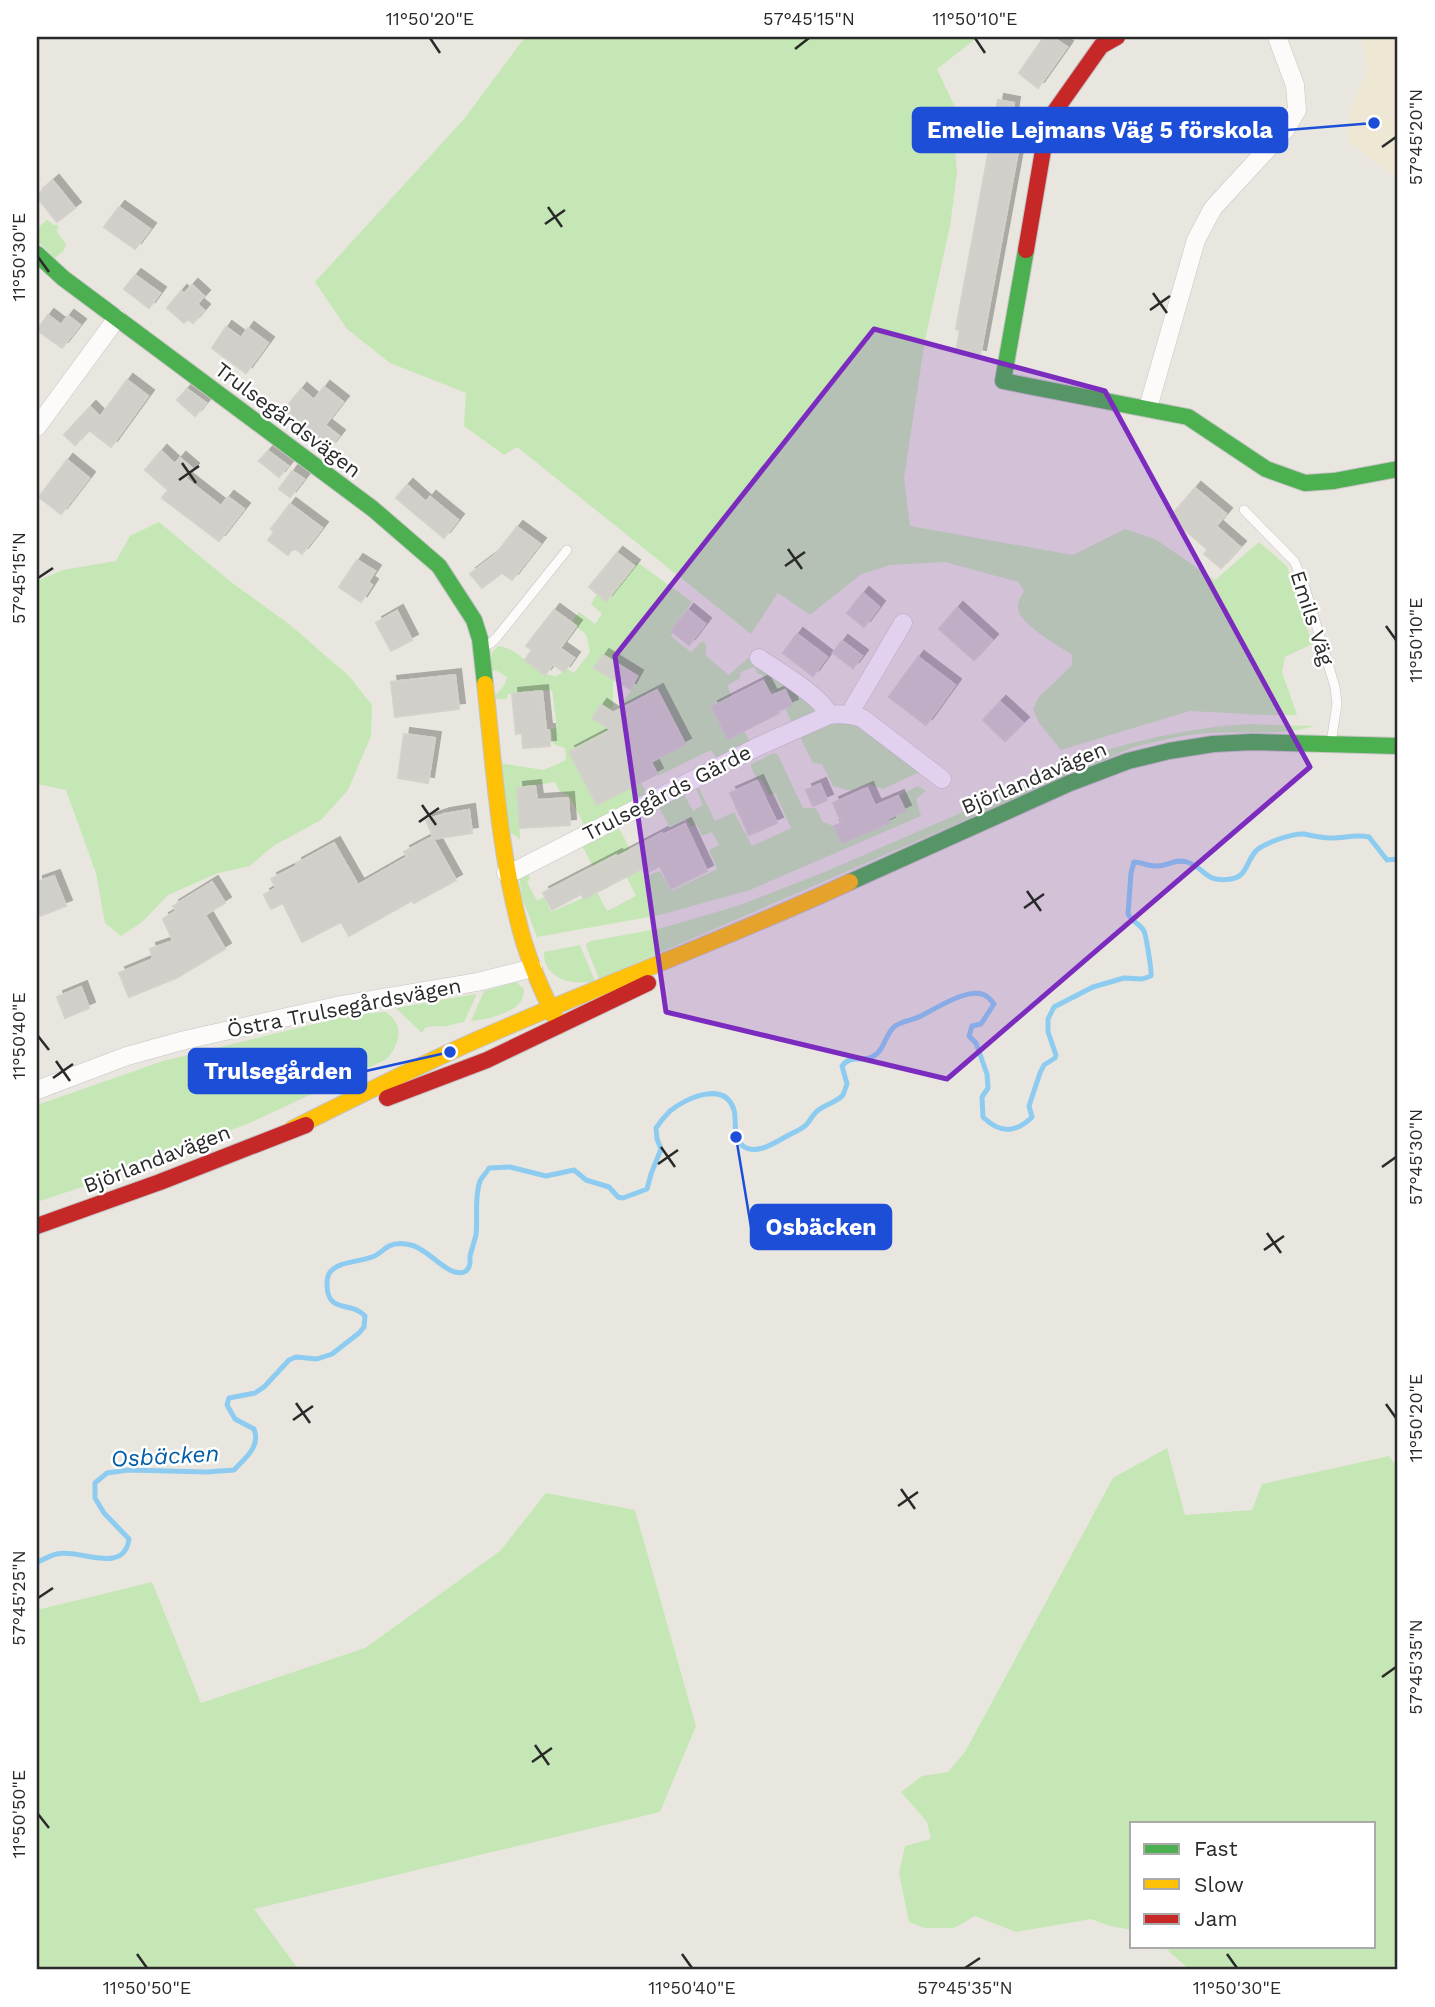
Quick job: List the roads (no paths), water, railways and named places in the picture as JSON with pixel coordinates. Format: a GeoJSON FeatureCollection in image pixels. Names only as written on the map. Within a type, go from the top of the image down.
{"type":"FeatureCollection","features":[{"type":"Feature","properties":{"kind":"street"},"geometry":{"type":"LineString","coordinates":[[1116,37],[1101,46],[1048,121],[1003,381],[1188,417],[1266,469],[1305,483],[1334,481],[1398,469]]}},
{"type":"Feature","properties":{"kind":"street"},"geometry":{"type":"LineString","coordinates":[[1147,408],[1196,240],[1213,208],[1285,130],[1297,110],[1295,85],[1277,37]]}},
{"type":"Feature","properties":{"kind":"street","name":"Trulsegårdsvägen"},"geometry":{"type":"LineString","coordinates":[[37,254],[63,278],[373,509],[439,566],[470,613],[480,639],[499,830],[506,873],[542,995],[559,1026]]}},
{"type":"Feature","properties":{"kind":"street"},"geometry":{"type":"LineString","coordinates":[[37,427],[117,318]]}},
{"type":"Feature","properties":{"kind":"street"},"geometry":{"type":"LineString","coordinates":[[903,623],[850,714],[862,718],[942,779]]}},
{"type":"Feature","properties":{"kind":"street"},"geometry":{"type":"LineString","coordinates":[[759,658],[826,706],[829,715]]}},
{"type":"Feature","properties":{"kind":"street","name":"Trulsegårds Gärde"},"geometry":{"type":"LineString","coordinates":[[506,873],[517,870],[758,746],[829,715],[850,714]]}},
{"type":"Feature","properties":{"kind":"street","name":"Björlandavägen"},"geometry":{"type":"LineString","coordinates":[[292,1129],[450,1052],[691,949],[770,919],[979,823],[1128,761],[1213,744],[1398,747]]}},
{"type":"Feature","properties":{"kind":"street","name":"Björlandavägen"},"geometry":{"type":"LineString","coordinates":[[1331,745],[1398,754]]}},
{"type":"Feature","properties":{"kind":"street","name":"Björlandavägen"},"geometry":{"type":"LineString","coordinates":[[37,1226],[160,1182],[292,1129],[409,1091],[559,1026],[707,954],[770,919]]}},
{"type":"Feature","properties":{"kind":"street","name":"Östra Trulsegårdsvägen"},"geometry":{"type":"LineString","coordinates":[[37,1090],[127,1056],[185,1040],[341,1005],[453,987],[533,968]]}},
{"type":"Feature","properties":{"kind":"lane","name":"Emils Väg"},"geometry":{"type":"LineString","coordinates":[[1244,510],[1294,561],[1303,581],[1335,687],[1337,704],[1331,745]]}},
{"type":"Feature","properties":{"kind":"lane"},"geometry":{"type":"LineString","coordinates":[[481,647],[497,637],[567,550]]}},
{"type":"Feature","properties":{"kind":"waterway","name":"Osbäcken"},"geometry":{"type":"LineString","coordinates":[[37,1562],[66,1553],[110,1558],[119,1556],[125,1550],[129,1539],[104,1513],[95,1498],[95,1483],[107,1473],[128,1470],[234,1470],[251,1452],[256,1435],[254,1429],[235,1419],[227,1405],[229,1398],[255,1393],[289,1360],[296,1357],[317,1359],[332,1354],[364,1327],[365,1316],[354,1309],[336,1304],[328,1295],[328,1278],[335,1268],[345,1263],[367,1259],[391,1245],[403,1244],[418,1247],[453,1272],[466,1271],[476,1235],[478,1187],[489,1168],[510,1167],[546,1176],[574,1170],[586,1180],[609,1187],[618,1197],[623,1198],[647,1189],[661,1149],[656,1128],[661,1121],[685,1101],[705,1094],[722,1096],[729,1101],[734,1110],[737,1138],[743,1146],[754,1150],[766,1147],[802,1128],[819,1110],[843,1095],[847,1084],[842,1066],[846,1062],[876,1055],[895,1026],[959,997],[975,993],[986,995],[994,1004],[981,1024],[972,1026],[969,1036],[976,1043],[987,1074],[988,1088],[982,1097],[983,1117],[1001,1129],[1013,1129],[1032,1117],[1029,1106],[1040,1073],[1044,1065],[1055,1058],[1048,1032],[1048,1019],[1054,1007],[1093,987],[1124,978],[1142,979],[1151,976],[1144,931],[1128,914],[1134,862],[1159,866],[1183,861],[1215,879],[1231,879],[1241,875],[1258,849],[1281,838],[1304,834],[1328,838],[1369,837],[1387,860],[1398,859]]}},
{"type":"Feature","properties":{"kind":"place","name":"Emelie Lejmans Väg 5 förskola"},"geometry":{"type":"Point","coordinates":[1374,123]}},
{"type":"Feature","properties":{"kind":"place","name":"Trulsegården"},"geometry":{"type":"Point","coordinates":[450,1052]}},
{"type":"Feature","properties":{"kind":"place","name":"Osbäcken"},"geometry":{"type":"Point","coordinates":[736,1137]}}]}
